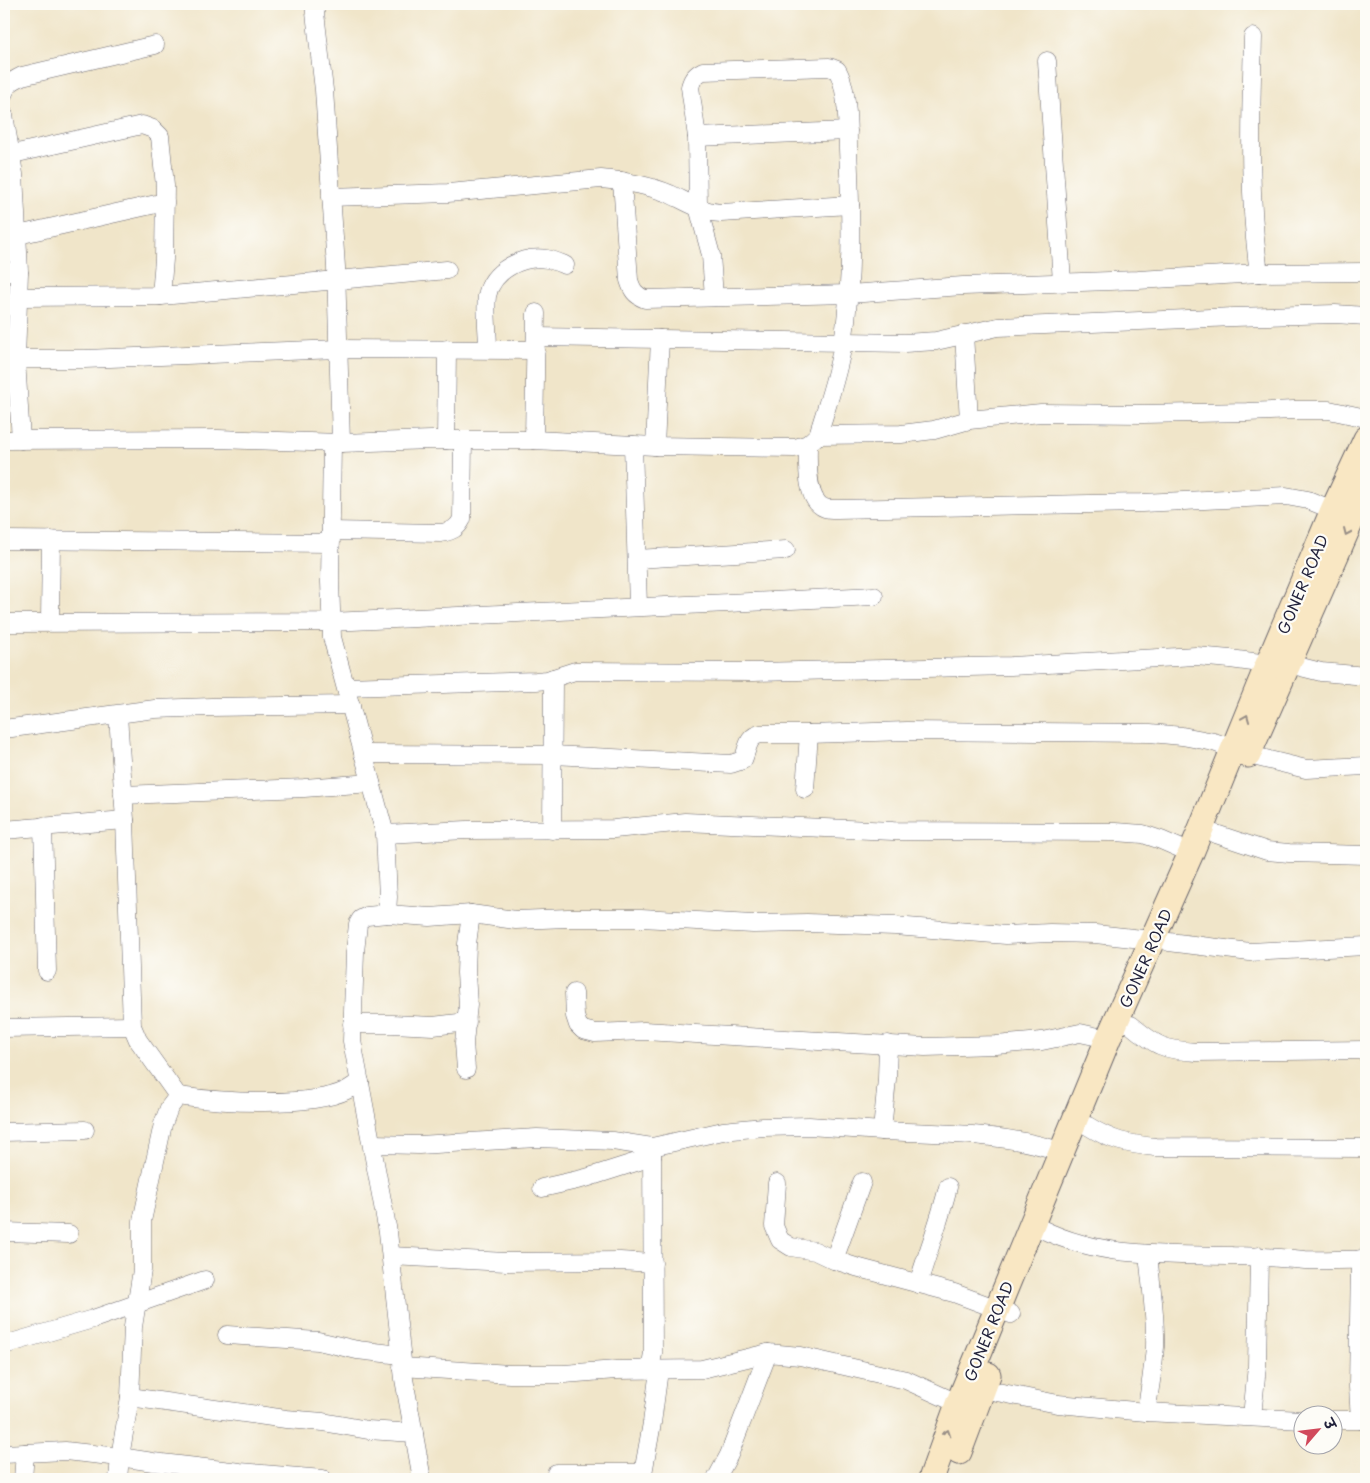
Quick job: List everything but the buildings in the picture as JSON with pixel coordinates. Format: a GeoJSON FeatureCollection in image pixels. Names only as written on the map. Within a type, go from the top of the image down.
{"type":"FeatureCollection","features":[{"type":"Feature","properties":{"kind":"street"},"geometry":{"type":"LineString","coordinates":[[314,4],[324,90],[336,280],[338,349],[337,443],[331,537],[332,637],[385,834],[388,879],[387,914]]}},
{"type":"Feature","properties":{"kind":"street"},"geometry":{"type":"LineString","coordinates":[[1253,37],[1251,190],[1253,234],[1259,273]]}},
{"type":"Feature","properties":{"kind":"street"},"geometry":{"type":"LineString","coordinates":[[4,90],[11,82],[22,76],[155,45]]}},
{"type":"Feature","properties":{"kind":"street"},"geometry":{"type":"LineString","coordinates":[[1047,61],[1062,282]]}},
{"type":"Feature","properties":{"kind":"street"},"geometry":{"type":"LineString","coordinates":[[714,296],[711,255],[698,207],[697,137],[690,87],[692,80],[702,71],[829,67],[837,70],[841,77],[848,132],[850,205],[849,294],[840,357],[813,440],[811,490],[816,503],[825,508],[1142,503],[1286,496],[1308,500],[1333,510]]}},
{"type":"Feature","properties":{"kind":"street"},"geometry":{"type":"LineString","coordinates":[[4,115],[7,155],[14,174],[18,235],[11,272],[18,297],[10,359],[12,440],[218,440],[337,443],[534,440],[655,446],[795,448],[813,440],[934,430],[969,420],[1040,413],[1144,414],[1329,410],[1366,418]]}},
{"type":"Feature","properties":{"kind":"street"},"geometry":{"type":"LineString","coordinates":[[7,155],[142,125],[153,129],[160,136],[165,186],[161,296]]}},
{"type":"Feature","properties":{"kind":"street"},"geometry":{"type":"LineString","coordinates":[[697,137],[848,132]]}},
{"type":"Feature","properties":{"kind":"street"},"geometry":{"type":"LineString","coordinates":[[331,197],[448,193],[601,179],[622,181],[669,194],[708,212],[721,214],[850,205]]}},
{"type":"Feature","properties":{"kind":"street"},"geometry":{"type":"LineString","coordinates":[[622,181],[629,280],[632,290],[637,296],[645,299],[849,294],[963,286],[1138,280],[1259,273],[1366,272]]}},
{"type":"Feature","properties":{"kind":"street"},"geometry":{"type":"LineString","coordinates":[[18,235],[165,202]]}},
{"type":"Feature","properties":{"kind":"street"},"geometry":{"type":"LineString","coordinates":[[488,350],[487,296],[491,285],[500,273],[517,262],[535,258],[547,259],[565,265]]}},
{"type":"Feature","properties":{"kind":"street"},"geometry":{"type":"LineString","coordinates":[[18,297],[161,296],[448,270]]}},
{"type":"Feature","properties":{"kind":"street"},"geometry":{"type":"LineString","coordinates":[[534,440],[536,313]]}},
{"type":"Feature","properties":{"kind":"street"},"geometry":{"type":"LineString","coordinates":[[10,359],[85,359],[338,349],[488,350],[536,343],[660,339],[905,343],[936,341],[998,327],[1234,317],[1335,314],[1366,316]]}},
{"type":"Feature","properties":{"kind":"street"},"geometry":{"type":"LineString","coordinates":[[964,334],[969,420]]}},
{"type":"Feature","properties":{"kind":"street"},"geometry":{"type":"LineString","coordinates":[[655,446],[660,339]]}},
{"type":"Feature","properties":{"kind":"street"},"geometry":{"type":"LineString","coordinates":[[4,540],[331,537],[452,531],[459,526],[462,519],[447,349]]}},
{"type":"Feature","properties":{"kind":"street","name":"GONER ROAD"},"geometry":{"type":"LineString","coordinates":[[1279,664],[1333,510],[1366,439]]}},
{"type":"Feature","properties":{"kind":"street"},"geometry":{"type":"LineString","coordinates":[[633,445],[638,606]]}},
{"type":"Feature","properties":{"kind":"street","name":"GONER ROAD"},"geometry":{"type":"LineString","coordinates":[[1037,1227],[1088,1126],[1131,1025],[1191,853],[1241,752],[1279,664],[1366,487]]}},
{"type":"Feature","properties":{"kind":"street"},"geometry":{"type":"LineString","coordinates":[[50,622],[51,540]]}},
{"type":"Feature","properties":{"kind":"street"},"geometry":{"type":"LineString","coordinates":[[637,559],[786,550]]}},
{"type":"Feature","properties":{"kind":"street"},"geometry":{"type":"LineString","coordinates":[[4,623],[332,622],[874,596]]}},
{"type":"Feature","properties":{"kind":"street"},"geometry":{"type":"LineString","coordinates":[[346,687],[536,681],[554,678],[575,671],[753,672],[1011,666],[1196,656],[1279,664],[1321,672],[1366,676]]}},
{"type":"Feature","properties":{"kind":"street"},"geometry":{"type":"LineString","coordinates":[[552,830],[554,678]]}},
{"type":"Feature","properties":{"kind":"street"},"geometry":{"type":"LineString","coordinates":[[4,729],[155,709],[351,705]]}},
{"type":"Feature","properties":{"kind":"street"},"geometry":{"type":"LineString","coordinates":[[118,715],[125,820],[132,1026],[138,1040],[178,1096],[237,1101],[290,1101],[324,1097],[346,1090],[360,1082]]}},
{"type":"Feature","properties":{"kind":"street"},"geometry":{"type":"LineString","coordinates":[[363,754],[553,755],[731,764],[743,760],[749,740],[755,735],[907,731],[1150,733],[1214,742],[1241,752],[1306,768],[1366,766]]}},
{"type":"Feature","properties":{"kind":"street"},"geometry":{"type":"LineString","coordinates":[[805,789],[809,734]]}},
{"type":"Feature","properties":{"kind":"street","name":"GONER ROAD"},"geometry":{"type":"LineString","coordinates":[[949,1479],[971,1401],[1037,1227],[1062,1152],[1108,1039],[1216,834],[1241,752]]}},
{"type":"Feature","properties":{"kind":"street"},"geometry":{"type":"LineString","coordinates":[[123,795],[304,788],[371,783]]}},
{"type":"Feature","properties":{"kind":"street"},"geometry":{"type":"LineString","coordinates":[[4,830],[125,820]]}},
{"type":"Feature","properties":{"kind":"street"},"geometry":{"type":"LineString","coordinates":[[385,834],[466,830],[614,829],[685,822],[893,831],[1114,832],[1143,834],[1191,853]]}},
{"type":"Feature","properties":{"kind":"street"},"geometry":{"type":"LineString","coordinates":[[43,826],[47,971]]}},
{"type":"Feature","properties":{"kind":"street"},"geometry":{"type":"LineString","coordinates":[[1216,834],[1267,851],[1366,855]]}},
{"type":"Feature","properties":{"kind":"street"},"geometry":{"type":"LineString","coordinates":[[422,1479],[402,1361],[388,1232],[352,1041],[355,952],[358,924],[361,919],[367,916],[387,914],[430,917],[471,914],[516,920],[641,918],[753,924],[808,923],[895,926],[1006,934],[1050,932],[1095,934],[1250,952],[1366,946]]}},
{"type":"Feature","properties":{"kind":"street"},"geometry":{"type":"LineString","coordinates":[[466,1069],[464,1043],[468,1005],[466,944],[471,914]]}},
{"type":"Feature","properties":{"kind":"street"},"geometry":{"type":"LineString","coordinates":[[574,993],[575,1016],[578,1025],[583,1030],[595,1033],[644,1031],[925,1047],[996,1045],[1042,1041],[1080,1033],[1108,1039]]}},
{"type":"Feature","properties":{"kind":"street"},"geometry":{"type":"LineString","coordinates":[[352,1024],[433,1026],[466,1022]]}},
{"type":"Feature","properties":{"kind":"street"},"geometry":{"type":"LineString","coordinates":[[1131,1025],[1150,1041],[1172,1050],[1196,1052],[1366,1050]]}},
{"type":"Feature","properties":{"kind":"street"},"geometry":{"type":"LineString","coordinates":[[4,1028],[132,1026]]}},
{"type":"Feature","properties":{"kind":"street"},"geometry":{"type":"LineString","coordinates":[[882,1131],[888,1079],[888,1044]]}},
{"type":"Feature","properties":{"kind":"street"},"geometry":{"type":"LineString","coordinates":[[118,1479],[130,1397],[133,1327],[142,1270],[142,1221],[163,1124],[169,1108],[178,1096]]}},
{"type":"Feature","properties":{"kind":"street"},"geometry":{"type":"LineString","coordinates":[[542,1188],[586,1178],[652,1152],[723,1131],[763,1127],[809,1126],[962,1134],[1016,1139],[1038,1143],[1062,1152]]}},
{"type":"Feature","properties":{"kind":"street"},"geometry":{"type":"LineString","coordinates":[[1088,1126],[1105,1136],[1128,1144],[1156,1147],[1366,1148]]}},
{"type":"Feature","properties":{"kind":"street"},"geometry":{"type":"LineString","coordinates":[[4,1132],[85,1130]]}},
{"type":"Feature","properties":{"kind":"street"},"geometry":{"type":"LineString","coordinates":[[372,1144],[419,1145],[537,1138],[612,1141],[652,1152]]}},
{"type":"Feature","properties":{"kind":"street"},"geometry":{"type":"LineString","coordinates":[[556,1473],[643,1476],[652,1423],[655,1370],[653,1353],[652,1152]]}},
{"type":"Feature","properties":{"kind":"street"},"geometry":{"type":"LineString","coordinates":[[834,1260],[862,1182]]}},
{"type":"Feature","properties":{"kind":"street"},"geometry":{"type":"LineString","coordinates":[[777,1183],[774,1226],[780,1240],[791,1247],[815,1251],[834,1260],[954,1293],[1004,1312]]}},
{"type":"Feature","properties":{"kind":"street"},"geometry":{"type":"LineString","coordinates":[[918,1284],[938,1225],[948,1187]]}},
{"type":"Feature","properties":{"kind":"street"},"geometry":{"type":"LineString","coordinates":[[1037,1227],[1075,1243],[1115,1252],[1259,1256],[1306,1260],[1363,1259],[1358,1387],[1363,1420],[1342,1420]]}},
{"type":"Feature","properties":{"kind":"street"},"geometry":{"type":"LineString","coordinates":[[4,1232],[69,1234]]}},
{"type":"Feature","properties":{"kind":"street"},"geometry":{"type":"LineString","coordinates":[[1146,1412],[1152,1379],[1155,1345],[1153,1299],[1148,1254]]}},
{"type":"Feature","properties":{"kind":"street"},"geometry":{"type":"LineString","coordinates":[[391,1256],[506,1262],[620,1261],[653,1264]]}},
{"type":"Feature","properties":{"kind":"street"},"geometry":{"type":"LineString","coordinates":[[1252,1416],[1257,1366],[1259,1256]]}},
{"type":"Feature","properties":{"kind":"street"},"geometry":{"type":"LineString","coordinates":[[4,1345],[93,1319],[205,1280]]}},
{"type":"Feature","properties":{"kind":"street"},"geometry":{"type":"LineString","coordinates":[[227,1335],[318,1341],[402,1361],[510,1374],[702,1369],[768,1353],[800,1356],[906,1380],[971,1401],[1058,1404],[1146,1412],[1292,1419]]}},
{"type":"Feature","properties":{"kind":"street"},"geometry":{"type":"LineString","coordinates":[[716,1479],[729,1455],[768,1353]]}},
{"type":"Feature","properties":{"kind":"street"},"geometry":{"type":"LineString","coordinates":[[130,1397],[286,1419],[323,1422],[368,1430],[414,1433]]}},
{"type":"Feature","properties":{"kind":"street","name":"GONER ROAD"},"geometry":{"type":"LineString","coordinates":[[931,1479],[971,1401]]}},
{"type":"Feature","properties":{"kind":"street"},"geometry":{"type":"LineString","coordinates":[[4,1454],[65,1452],[120,1457],[222,1475],[323,1479]]}},
{"type":"Feature","properties":{"kind":"street"},"geometry":{"type":"LineString","coordinates":[[23,1479],[25,1453]]}}]}
